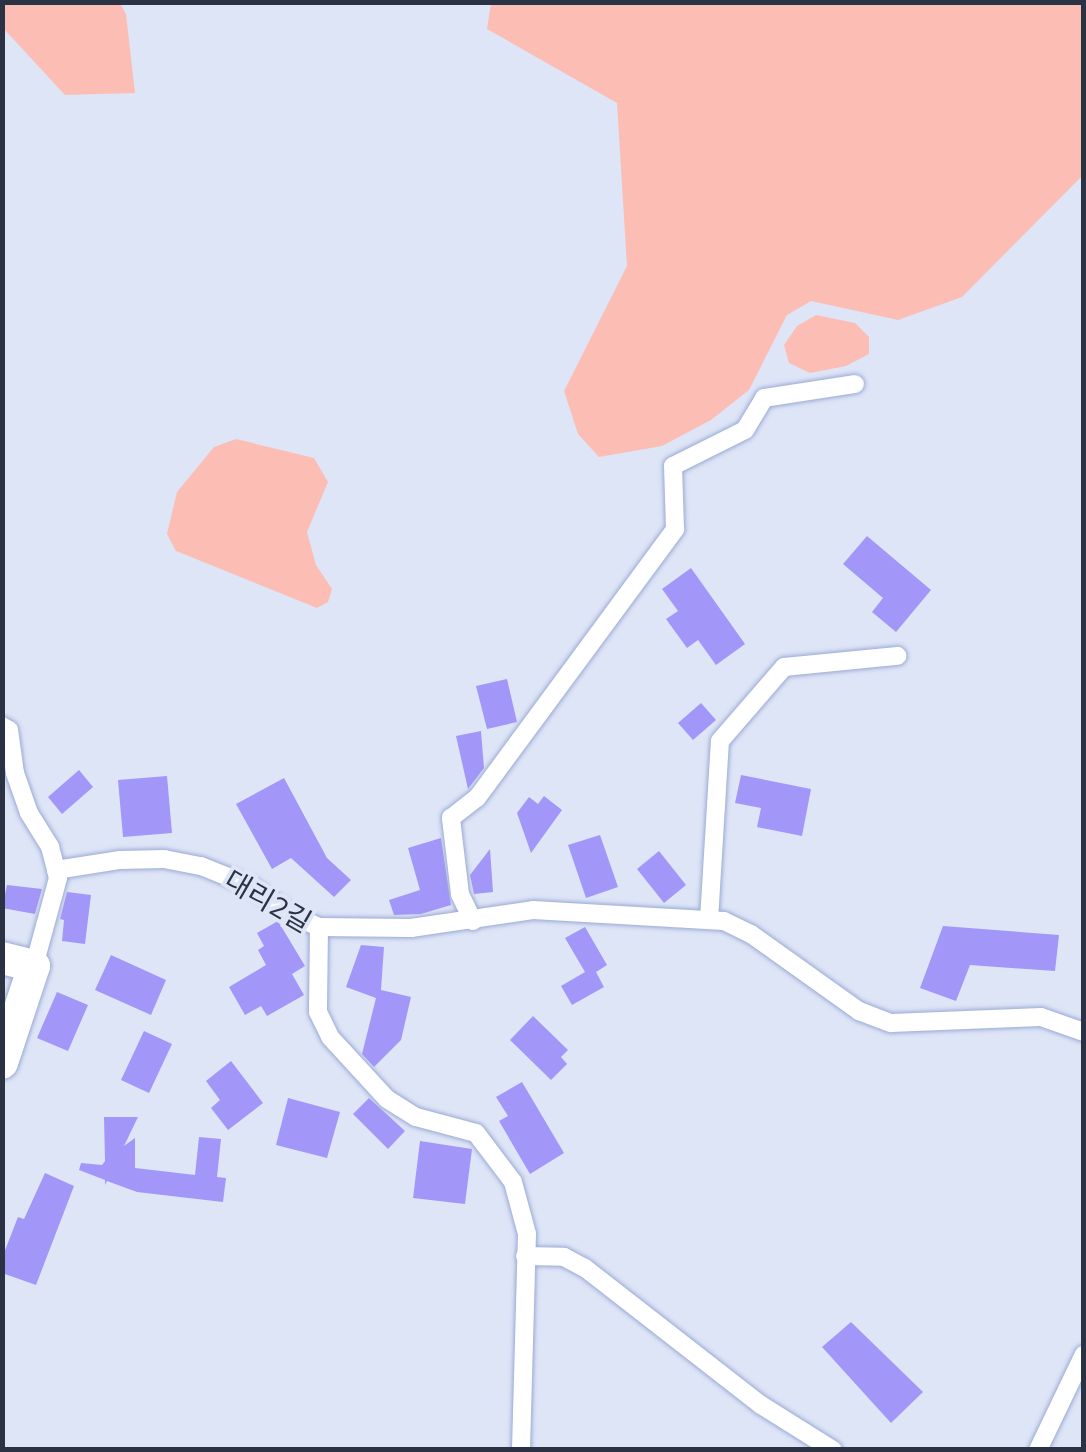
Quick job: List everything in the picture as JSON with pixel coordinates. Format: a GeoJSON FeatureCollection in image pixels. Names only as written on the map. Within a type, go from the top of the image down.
{"type":"FeatureCollection","features":[{"type":"Feature","properties":{"kind":"street"},"geometry":{"type":"LineString","coordinates":[[2,1064],[18,962]]}},
{"type":"Feature","properties":{"kind":"lane"},"geometry":{"type":"LineString","coordinates":[[473,921],[460,894],[451,818],[477,798],[675,529],[673,466],[745,430],[764,398],[855,384]]}},
{"type":"Feature","properties":{"kind":"lane"},"geometry":{"type":"LineString","coordinates":[[709,920],[720,741],[784,667],[897,656]]}},
{"type":"Feature","properties":{"kind":"lane"},"geometry":{"type":"LineString","coordinates":[[2,726],[9,730],[14,772],[29,813],[50,846],[58,878],[18,962]]}},
{"type":"Feature","properties":{"kind":"lane","name":"대리2길"},"geometry":{"type":"LineString","coordinates":[[56,870],[120,860],[164,859],[201,866],[250,886],[292,916],[320,927],[318,1012],[330,1037],[402,1108],[416,1117],[476,1134],[517,1193],[527,1234],[521,1450]]}},
{"type":"Feature","properties":{"kind":"lane"},"geometry":{"type":"LineString","coordinates":[[320,927],[411,928],[534,910],[709,920],[751,934],[859,1011],[891,1023],[1040,1017],[1084,1032]]}},
{"type":"Feature","properties":{"kind":"lane"},"geometry":{"type":"LineString","coordinates":[[525,1256],[564,1257],[585,1268],[761,1405],[833,1450]]}},
{"type":"Feature","properties":{"kind":"lane"},"geometry":{"type":"LineString","coordinates":[[1038,1450],[1084,1354]]}},
{"type":"Feature","properties":{"kind":"shaded area"},"geometry":{"type":"Polygon","coordinates":[[[3,2],[120,3],[126,14],[135,93],[65,95],[3,28],[3,2]]]}},
{"type":"Feature","properties":{"kind":"shaded area"},"geometry":{"type":"Polygon","coordinates":[[[491,3],[1083,3],[1083,175],[962,297],[898,320],[811,301],[787,315],[749,390],[711,420],[662,446],[599,457],[578,434],[564,391],[627,266],[617,103],[487,29],[491,3]]]}},
{"type":"Feature","properties":{"kind":"shaded area"},"geometry":{"type":"Polygon","coordinates":[[[816,315],[855,323],[869,337],[869,354],[846,366],[810,373],[789,363],[784,345],[797,326],[816,315]]]}},
{"type":"Feature","properties":{"kind":"shaded area"},"geometry":{"type":"Polygon","coordinates":[[[236,439],[314,458],[328,482],[307,532],[316,565],[332,589],[328,602],[317,608],[176,551],[167,534],[177,492],[214,447],[236,439]]]}},
{"type":"Feature","properties":{"kind":"building"},"geometry":{"type":"Polygon","coordinates":[[[867,536],[931,590],[896,632],[872,612],[883,598],[843,564],[867,536]]]}},
{"type":"Feature","properties":{"kind":"building"},"geometry":{"type":"Polygon","coordinates":[[[691,568],[745,644],[716,665],[698,640],[687,648],[666,619],[678,611],[662,589],[691,568]]]}},
{"type":"Feature","properties":{"kind":"building"},"geometry":{"type":"Polygon","coordinates":[[[507,679],[517,722],[487,729],[476,686],[507,679]]]}},
{"type":"Feature","properties":{"kind":"building"},"geometry":{"type":"Polygon","coordinates":[[[701,703],[716,720],[693,740],[678,723],[701,703]]]}},
{"type":"Feature","properties":{"kind":"building"},"geometry":{"type":"Polygon","coordinates":[[[481,731],[484,768],[468,789],[456,736],[481,731]]]}},
{"type":"Feature","properties":{"kind":"building"},"geometry":{"type":"Polygon","coordinates":[[[79,770],[93,787],[62,814],[48,797],[79,770]]]}},
{"type":"Feature","properties":{"kind":"building"},"geometry":{"type":"Polygon","coordinates":[[[741,775],[811,789],[802,836],[757,827],[761,808],[735,803],[741,775]]]}},
{"type":"Feature","properties":{"kind":"building"},"geometry":{"type":"Polygon","coordinates":[[[167,776],[172,833],[123,837],[118,780],[167,776]]]}},
{"type":"Feature","properties":{"kind":"building"},"geometry":{"type":"Polygon","coordinates":[[[284,778],[327,858],[351,880],[334,897],[291,858],[272,869],[236,804],[284,778]]]}},
{"type":"Feature","properties":{"kind":"building"},"geometry":{"type":"Polygon","coordinates":[[[544,796],[562,810],[531,853],[517,813],[529,797],[538,804],[544,796]]]}},
{"type":"Feature","properties":{"kind":"building"},"geometry":{"type":"Polygon","coordinates":[[[600,835],[618,887],[586,898],[568,845],[600,835]]]}},
{"type":"Feature","properties":{"kind":"building"},"geometry":{"type":"Polygon","coordinates":[[[441,838],[451,905],[421,914],[394,915],[389,900],[420,890],[408,848],[441,838]]]}},
{"type":"Feature","properties":{"kind":"building"},"geometry":{"type":"Polygon","coordinates":[[[490,849],[493,892],[474,894],[470,875],[490,849]]]}},
{"type":"Feature","properties":{"kind":"building"},"geometry":{"type":"Polygon","coordinates":[[[659,851],[686,885],[664,903],[637,869],[659,851]]]}},
{"type":"Feature","properties":{"kind":"building"},"geometry":{"type":"Polygon","coordinates":[[[7,885],[42,889],[35,914],[2,908],[7,885]]]}},
{"type":"Feature","properties":{"kind":"building"},"geometry":{"type":"Polygon","coordinates":[[[67,892],[91,895],[85,944],[62,941],[64,920],[60,919],[67,892]]]}},
{"type":"Feature","properties":{"kind":"building"},"geometry":{"type":"Polygon","coordinates":[[[278,921],[305,966],[292,974],[304,995],[267,1016],[261,1006],[245,1015],[229,987],[266,965],[258,950],[264,946],[257,933],[278,921]]]}},
{"type":"Feature","properties":{"kind":"building"},"geometry":{"type":"Polygon","coordinates":[[[943,926],[1059,935],[1055,971],[970,965],[956,1001],[920,988],[943,926]]]}},
{"type":"Feature","properties":{"kind":"building"},"geometry":{"type":"Polygon","coordinates":[[[585,927],[607,965],[596,972],[604,987],[572,1005],[561,986],[585,972],[565,938],[585,927]]]}},
{"type":"Feature","properties":{"kind":"building"},"geometry":{"type":"Polygon","coordinates":[[[361,945],[384,947],[381,990],[411,997],[401,1040],[374,1067],[362,1054],[376,998],[346,987],[361,945]]]}},
{"type":"Feature","properties":{"kind":"building"},"geometry":{"type":"Polygon","coordinates":[[[111,955],[166,980],[151,1015],[95,990],[111,955]]]}},
{"type":"Feature","properties":{"kind":"building"},"geometry":{"type":"Polygon","coordinates":[[[57,992],[88,1005],[68,1051],[37,1038],[57,992]]]}},
{"type":"Feature","properties":{"kind":"building"},"geometry":{"type":"Polygon","coordinates":[[[533,1016],[568,1050],[561,1057],[567,1064],[551,1080],[510,1040],[533,1016]]]}},
{"type":"Feature","properties":{"kind":"building"},"geometry":{"type":"Polygon","coordinates":[[[144,1031],[172,1044],[149,1093],[121,1080],[144,1031]]]}},
{"type":"Feature","properties":{"kind":"building"},"geometry":{"type":"Polygon","coordinates":[[[231,1061],[263,1103],[228,1130],[211,1108],[220,1100],[206,1081],[231,1061]]]}},
{"type":"Feature","properties":{"kind":"building"},"geometry":{"type":"Polygon","coordinates":[[[522,1082],[564,1153],[530,1174],[499,1121],[508,1116],[496,1097],[522,1082]]]}},
{"type":"Feature","properties":{"kind":"building"},"geometry":{"type":"Polygon","coordinates":[[[288,1098],[340,1112],[327,1158],[276,1145],[288,1098]]]}},
{"type":"Feature","properties":{"kind":"building"},"geometry":{"type":"Polygon","coordinates":[[[369,1098],[405,1131],[388,1149],[353,1114],[369,1098]]]}},
{"type":"Feature","properties":{"kind":"building"},"geometry":{"type":"Polygon","coordinates":[[[104,1117],[138,1117],[124,1146],[135,1138],[135,1168],[195,1175],[199,1137],[221,1139],[217,1177],[226,1178],[223,1202],[137,1192],[107,1181],[105,1185],[105,1180],[79,1170],[81,1163],[102,1165],[105,1161],[104,1117]]]}},
{"type":"Feature","properties":{"kind":"building"},"geometry":{"type":"Polygon","coordinates":[[[420,1141],[472,1149],[465,1204],[413,1198],[420,1141]]]}},
{"type":"Feature","properties":{"kind":"building"},"geometry":{"type":"Polygon","coordinates":[[[45,1173],[74,1186],[36,1285],[2,1273],[2,1258],[18,1217],[24,1219],[45,1173]]]}},
{"type":"Feature","properties":{"kind":"building"},"geometry":{"type":"Polygon","coordinates":[[[851,1322],[923,1392],[891,1423],[822,1347],[851,1322]]]}}]}
